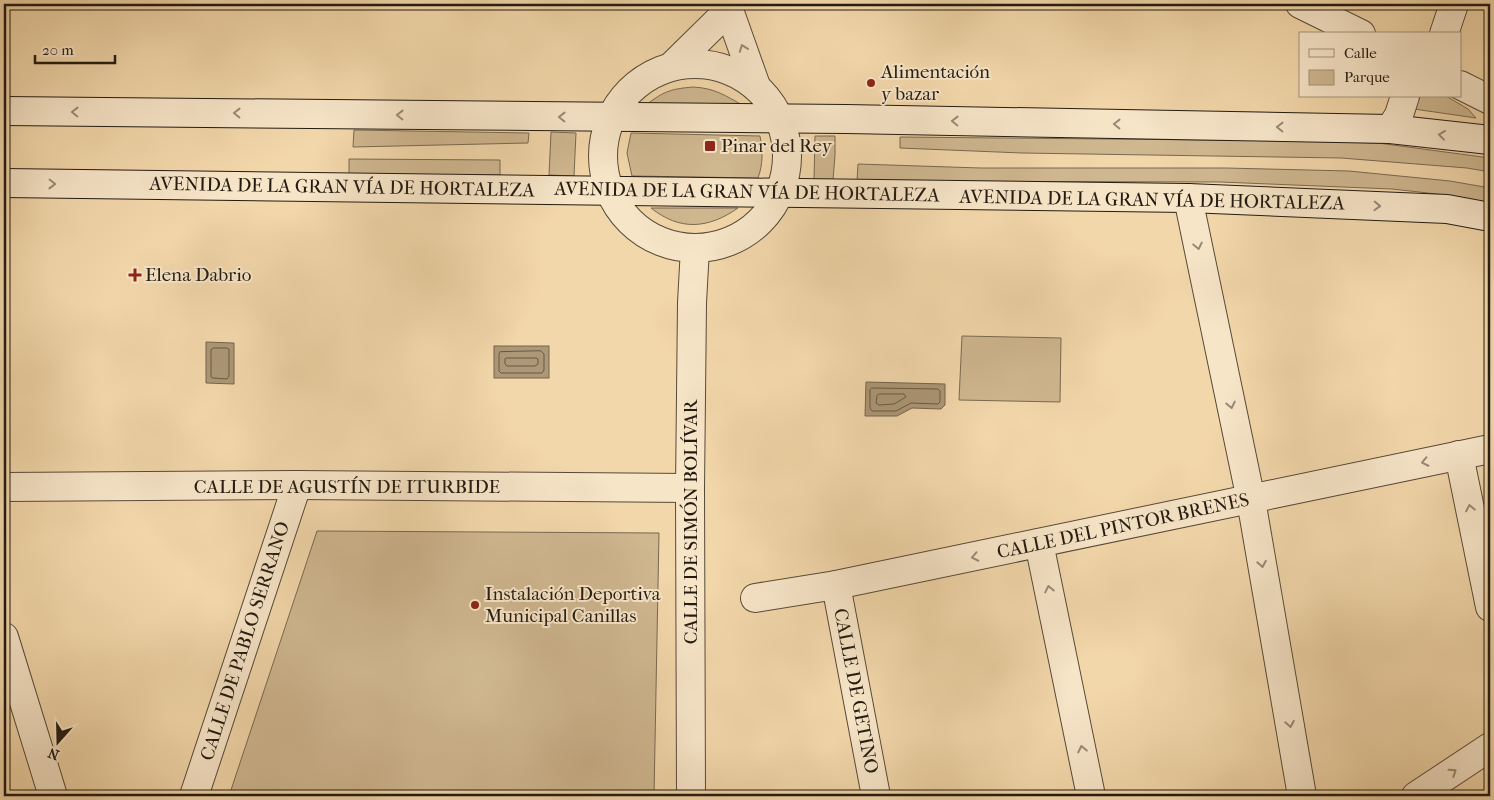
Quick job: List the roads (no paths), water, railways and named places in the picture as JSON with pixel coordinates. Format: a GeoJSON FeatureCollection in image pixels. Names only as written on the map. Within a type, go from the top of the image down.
{"type":"FeatureCollection","features":[{"type":"Feature","properties":{"kind":"street"},"geometry":{"type":"LineString","coordinates":[[1300,4],[1357,32]]}},
{"type":"Feature","properties":{"kind":"street"},"geometry":{"type":"LineString","coordinates":[[1445,32],[1454,4]]}},
{"type":"Feature","properties":{"kind":"street"},"geometry":{"type":"LineString","coordinates":[[674,64],[730,7],[756,86]]}},
{"type":"Feature","properties":{"kind":"street"},"geometry":{"type":"LineString","coordinates":[[700,62],[726,67],[756,86],[771,100],[782,119],[786,141],[785,168],[779,193],[767,214],[739,238],[695,248],[667,245],[644,234],[626,219],[610,191],[604,172],[605,142],[611,118],[630,93],[656,72],[674,64],[700,62]]}},
{"type":"Feature","properties":{"kind":"street"},"geometry":{"type":"LineString","coordinates":[[1462,86],[1490,100]]}},
{"type":"Feature","properties":{"kind":"street"},"geometry":{"type":"LineString","coordinates":[[1390,129],[1399,115],[1404,98]]}},
{"type":"Feature","properties":{"kind":"street"},"geometry":{"type":"LineString","coordinates":[[4,111],[782,119],[1390,129],[1490,140]]}},
{"type":"Feature","properties":{"kind":"street","name":"AVENIDA DE LA GRAN VÍA DE HORTALEZA"},"geometry":{"type":"LineString","coordinates":[[4,183],[1188,198],[1447,209],[1490,217]]}},
{"type":"Feature","properties":{"kind":"street"},"geometry":{"type":"LineString","coordinates":[[1188,198],[1251,500],[1302,796]]}},
{"type":"Feature","properties":{"kind":"street","name":"CALLE DE SIMÓN BOLÍVAR"},"geometry":{"type":"LineString","coordinates":[[691,796],[690,488],[692,302],[695,248]]}},
{"type":"Feature","properties":{"kind":"street","name":"CALLE DEL PINTOR BRENES"},"geometry":{"type":"LineString","coordinates":[[755,598],[836,585],[1490,449]]}},
{"type":"Feature","properties":{"kind":"street"},"geometry":{"type":"LineString","coordinates":[[1459,455],[1490,607]]}},
{"type":"Feature","properties":{"kind":"street","name":"CALLE DE PABLO SERRANO"},"geometry":{"type":"LineString","coordinates":[[194,796],[297,486]]}},
{"type":"Feature","properties":{"kind":"street","name":"CALLE DE AGUSTÍN DE ITURBIDE"},"geometry":{"type":"LineString","coordinates":[[4,487],[690,488]]}},
{"type":"Feature","properties":{"kind":"street"},"geometry":{"type":"LineString","coordinates":[[1039,543],[1092,796]]}},
{"type":"Feature","properties":{"kind":"street","name":"CALLE DE GETINO"},"geometry":{"type":"LineString","coordinates":[[836,585],[876,796]]}},
{"type":"Feature","properties":{"kind":"street"},"geometry":{"type":"LineString","coordinates":[[4,637],[53,796]]}},
{"type":"Feature","properties":{"kind":"street"},"geometry":{"type":"LineString","coordinates":[[1416,796],[1490,747]]}},
{"type":"Feature","properties":{"kind":"water"},"geometry":{"type":"Polygon","coordinates":[[[206,342],[234,343],[234,384],[206,383],[206,342]]]}},
{"type":"Feature","properties":{"kind":"water"},"geometry":{"type":"Polygon","coordinates":[[[494,346],[549,346],[549,378],[494,378],[494,346]]]}},
{"type":"Feature","properties":{"kind":"water"},"geometry":{"type":"Polygon","coordinates":[[[866,382],[945,384],[945,405],[941,409],[912,408],[897,416],[865,416],[866,382]]]}},
{"type":"Feature","properties":{"kind":"place","name":"Alimentación y bazar"},"geometry":{"type":"Point","coordinates":[871,83]}},
{"type":"Feature","properties":{"kind":"place","name":"Pinar del Rey"},"geometry":{"type":"Point","coordinates":[710,146]}},
{"type":"Feature","properties":{"kind":"place","name":"Elena Dabrio"},"geometry":{"type":"Point","coordinates":[135,275]}},
{"type":"Feature","properties":{"kind":"place","name":"Instalación Deportiva Municipal Canillas"},"geometry":{"type":"Point","coordinates":[475,605]}}]}
